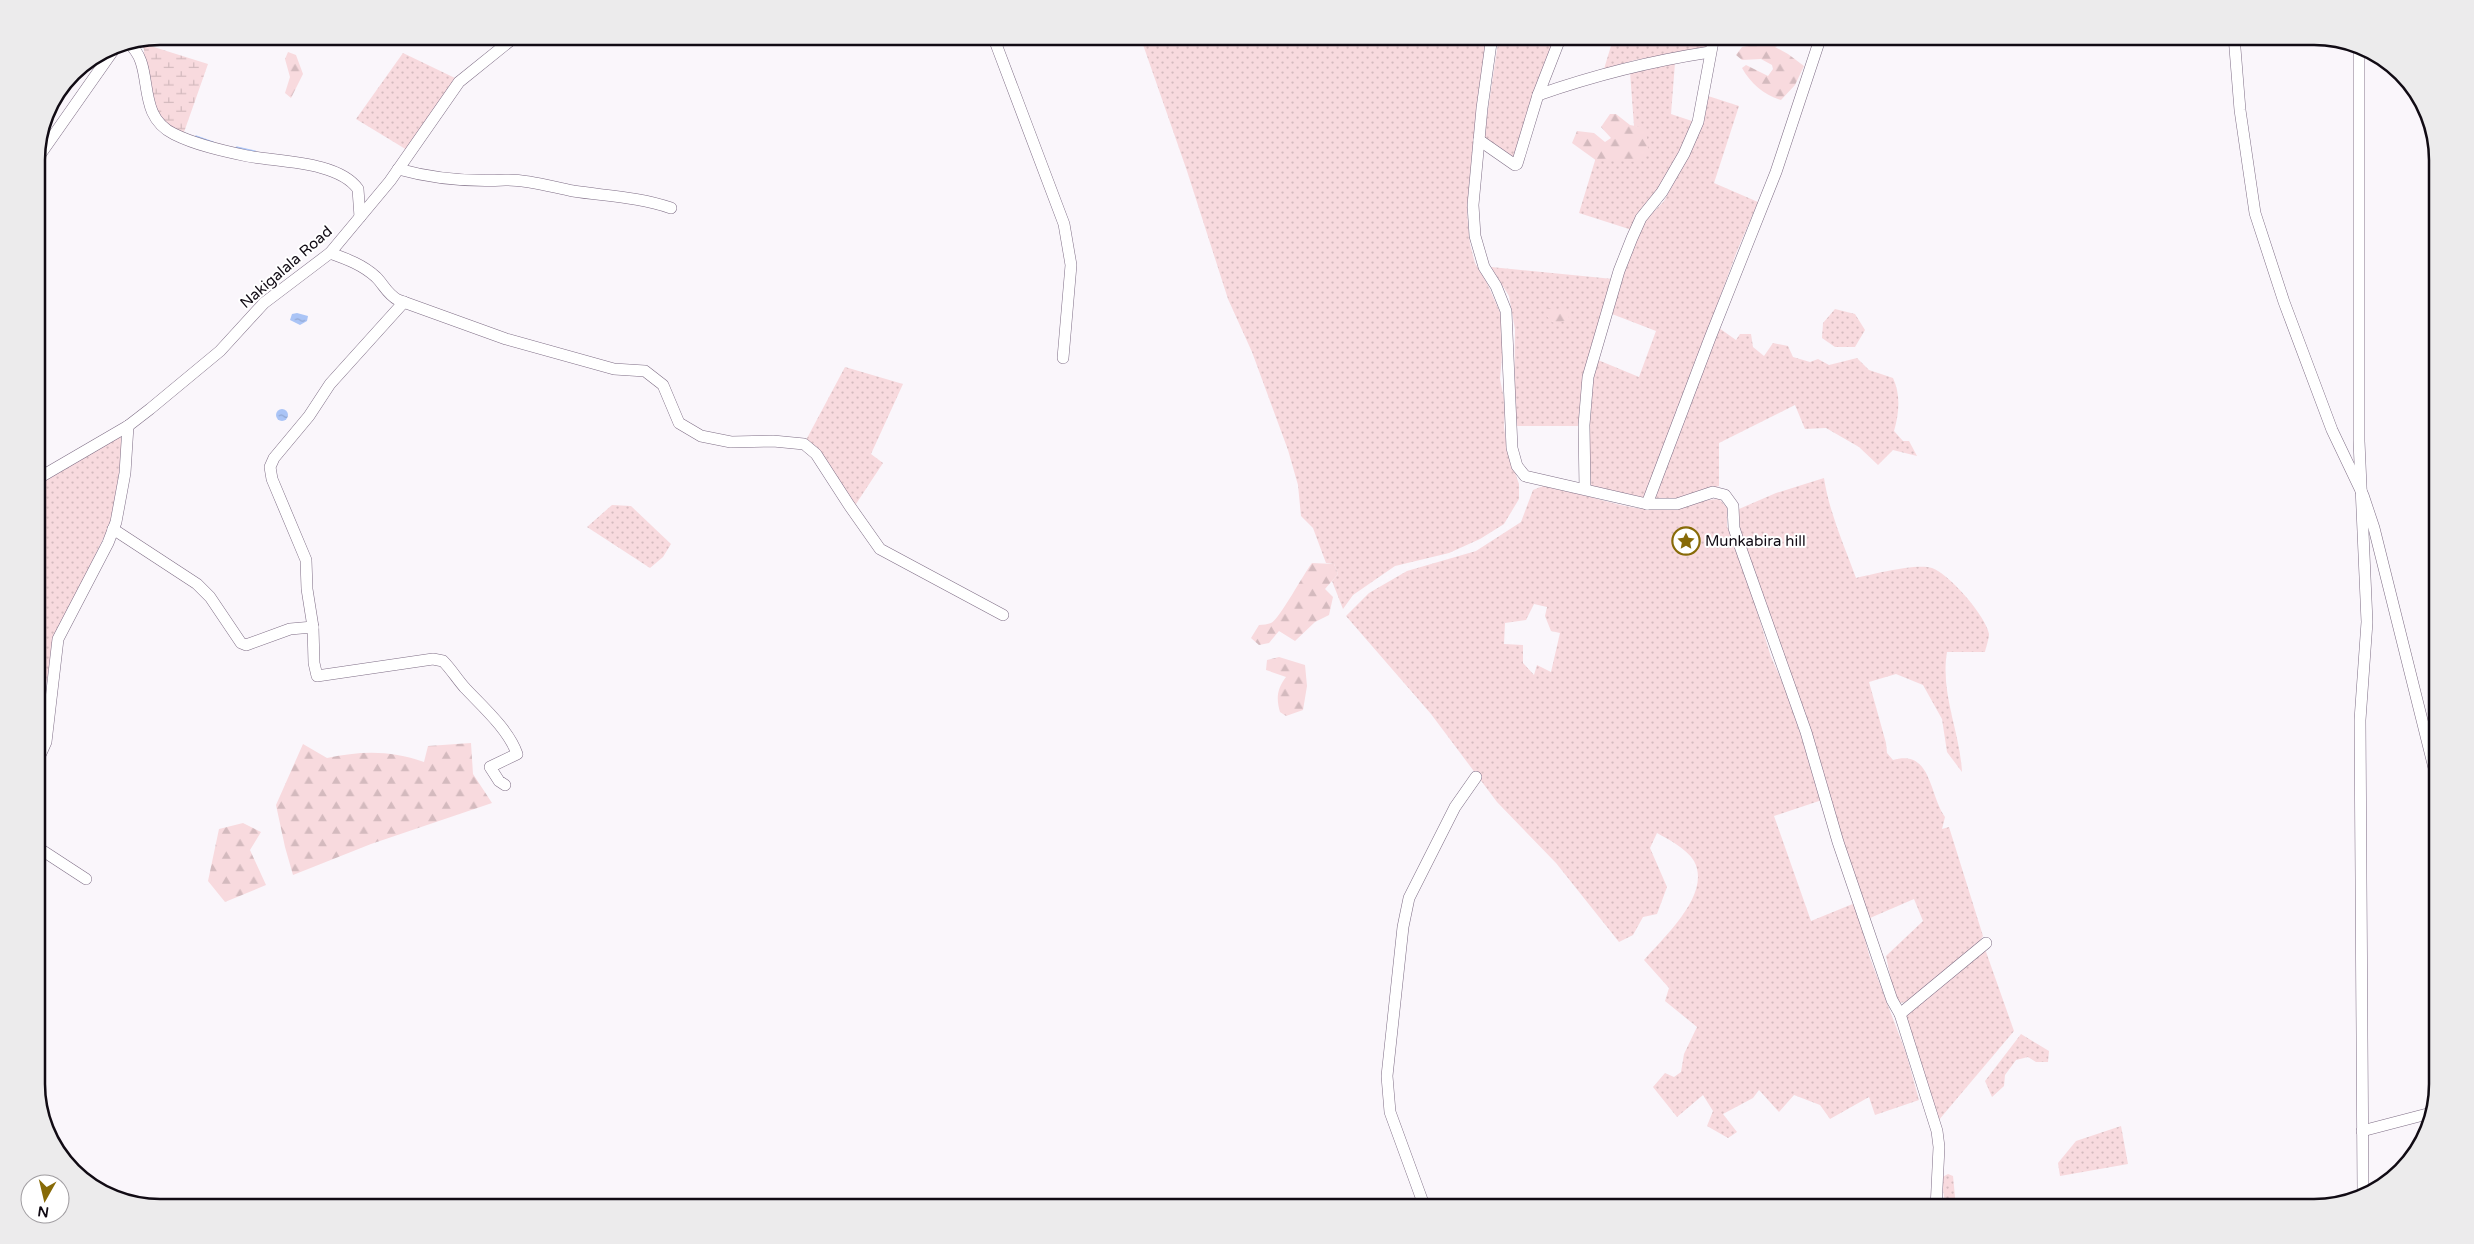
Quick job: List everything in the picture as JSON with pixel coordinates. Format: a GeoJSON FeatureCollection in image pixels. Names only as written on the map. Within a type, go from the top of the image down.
{"type":"FeatureCollection","features":[{"type":"Feature","properties":{"kind":"street","name":"Nakigalala Road"},"geometry":{"type":"LineString","coordinates":[[45,474],[128,426],[209,361],[264,303],[330,253],[398,169],[459,82],[505,45]]}},
{"type":"Feature","properties":{"kind":"street"},"geometry":{"type":"LineString","coordinates":[[995,45],[1064,224],[1071,265],[1063,358]]}},
{"type":"Feature","properties":{"kind":"street"},"geometry":{"type":"LineString","coordinates":[[1491,45],[1473,205],[1475,236],[1484,267],[1496,286],[1506,311],[1512,448],[1517,466],[1525,476],[1647,504],[1677,504],[1713,492],[1725,495],[1733,506],[1737,537],[1806,732],[1838,842],[1892,1000],[1900,1014],[1937,1131],[1939,1147],[1936,1199]]}},
{"type":"Feature","properties":{"kind":"street"},"geometry":{"type":"LineString","coordinates":[[1479,140],[1508,161],[1515,165],[1518,164],[1538,95],[1557,45]]}},
{"type":"Feature","properties":{"kind":"street"},"geometry":{"type":"LineString","coordinates":[[1585,489],[1584,425],[1588,377],[1619,271],[1632,238],[1641,218],[1662,192],[1684,154],[1698,122],[1712,45]]}},
{"type":"Feature","properties":{"kind":"street"},"geometry":{"type":"LineString","coordinates":[[1647,504],[1776,172],[1818,45]]}},
{"type":"Feature","properties":{"kind":"street"},"geometry":{"type":"LineString","coordinates":[[2235,45],[2240,110],[2254,213],[2284,302],[2332,430],[2363,495],[2381,555],[2429,748]]}},
{"type":"Feature","properties":{"kind":"street"},"geometry":{"type":"LineString","coordinates":[[133,48],[138,54],[152,114],[156,121],[172,134],[223,151],[314,166],[348,179],[358,189],[381,191]]}},
{"type":"Feature","properties":{"kind":"street"},"geometry":{"type":"LineString","coordinates":[[1538,95],[1633,66],[1710,52]]}},
{"type":"Feature","properties":{"kind":"street"},"geometry":{"type":"LineString","coordinates":[[2358,54],[2359,441],[2363,495],[2361,529],[2367,622],[2360,720],[2363,1188]]}},
{"type":"Feature","properties":{"kind":"street"},"geometry":{"type":"LineString","coordinates":[[46,145],[108,57]]}},
{"type":"Feature","properties":{"kind":"street"},"geometry":{"type":"LineString","coordinates":[[398,169],[437,178],[488,182],[510,180],[620,196],[671,208]]}},
{"type":"Feature","properties":{"kind":"street"},"geometry":{"type":"LineString","coordinates":[[358,189],[360,217]]}},
{"type":"Feature","properties":{"kind":"street"},"geometry":{"type":"LineString","coordinates":[[330,253],[367,270],[378,280],[389,295],[404,302],[506,339],[614,369],[645,371],[663,385],[678,423],[701,436],[731,442],[773,441],[804,444],[816,454],[848,505],[880,548],[1003,615]]}},
{"type":"Feature","properties":{"kind":"street"},"geometry":{"type":"LineString","coordinates":[[404,302],[330,384],[309,416],[274,458],[270,467],[272,479],[306,560],[307,589],[313,626],[314,662],[317,676],[433,659],[443,661],[464,687],[497,721],[515,748],[516,754],[490,767],[499,781],[506,785]]}},
{"type":"Feature","properties":{"kind":"street"},"geometry":{"type":"LineString","coordinates":[[45,744],[58,639],[106,548],[113,529],[126,473],[128,426]]}},
{"type":"Feature","properties":{"kind":"street"},"geometry":{"type":"LineString","coordinates":[[113,529],[197,584],[210,597],[241,643],[246,645],[290,629],[313,626]]}},
{"type":"Feature","properties":{"kind":"street"},"geometry":{"type":"LineString","coordinates":[[1422,1199],[1390,1112],[1387,1096],[1386,1076],[1403,927],[1409,898],[1420,874],[1455,807],[1476,777]]}},
{"type":"Feature","properties":{"kind":"street"},"geometry":{"type":"LineString","coordinates":[[45,853],[86,879]]}},
{"type":"Feature","properties":{"kind":"street"},"geometry":{"type":"LineString","coordinates":[[1900,1014],[1986,943]]}},
{"type":"Feature","properties":{"kind":"street"},"geometry":{"type":"LineString","coordinates":[[2362,1131],[2424,1115]]}},
{"type":"Feature","properties":{"kind":"green space"},"geometry":{"type":"Polygon","coordinates":[[[1143,45],[1487,45],[1467,213],[1470,244],[1475,263],[1487,283],[1502,317],[1504,333],[1500,379],[1505,404],[1504,427],[1507,449],[1519,484],[1519,499],[1504,524],[1480,539],[1449,553],[1395,566],[1353,595],[1343,609],[1332,581],[1338,574],[1334,564],[1326,563],[1313,528],[1301,516],[1298,485],[1288,450],[1252,352],[1228,299],[1187,171],[1143,45]]]}},
{"type":"Feature","properties":{"kind":"green space"},"geometry":{"type":"Polygon","coordinates":[[[1498,45],[1552,45],[1515,159],[1484,137],[1498,45]]]}},
{"type":"Feature","properties":{"kind":"green space"},"geometry":{"type":"Polygon","coordinates":[[[1611,45],[1708,45],[1704,49],[1635,60],[1604,69],[1611,45]]]}},
{"type":"Feature","properties":{"kind":"green space"},"geometry":{"type":"Polygon","coordinates":[[[1779,45],[1775,47],[1804,66],[1795,85],[1781,100],[1758,88],[1742,68],[1746,65],[1768,76],[1773,69],[1772,65],[1761,59],[1742,60],[1736,55],[1742,47],[1779,45]]]}},
{"type":"Feature","properties":{"kind":"green space"},"geometry":{"type":"Polygon","coordinates":[[[143,46],[149,46],[208,64],[183,135],[146,110],[143,46]]]}},
{"type":"Feature","properties":{"kind":"green space"},"geometry":{"type":"Polygon","coordinates":[[[288,52],[296,55],[303,74],[291,98],[285,93],[290,77],[285,59],[288,52]]]}},
{"type":"Feature","properties":{"kind":"green space"},"geometry":{"type":"Polygon","coordinates":[[[403,53],[457,79],[407,150],[356,119],[403,53]]]}},
{"type":"Feature","properties":{"kind":"green space"},"geometry":{"type":"Polygon","coordinates":[[[1675,63],[1671,114],[1692,121],[1673,164],[1650,204],[1632,230],[1579,213],[1597,154],[1641,161],[1646,129],[1634,126],[1630,72],[1675,63]]]}},
{"type":"Feature","properties":{"kind":"green space"},"geometry":{"type":"Polygon","coordinates":[[[1705,95],[1739,106],[1714,183],[1758,202],[1737,251],[1645,499],[1588,486],[1591,387],[1598,360],[1639,377],[1656,331],[1612,314],[1622,279],[1643,223],[1664,201],[1692,148],[1705,95]]]}},
{"type":"Feature","properties":{"kind":"green space"},"geometry":{"type":"Polygon","coordinates":[[[1610,114],[1616,114],[1630,125],[1646,128],[1648,149],[1641,161],[1597,161],[1572,143],[1577,131],[1594,133],[1605,142],[1611,138],[1601,127],[1610,114]]]}},
{"type":"Feature","properties":{"kind":"green space"},"geometry":{"type":"Polygon","coordinates":[[[1491,267],[1613,279],[1581,426],[1514,426],[1515,329],[1509,296],[1491,267]]]}},
{"type":"Feature","properties":{"kind":"green space"},"geometry":{"type":"Polygon","coordinates":[[[1547,308],[1568,311],[1569,319],[1557,324],[1552,322],[1545,314],[1547,308]]]}},
{"type":"Feature","properties":{"kind":"green space"},"geometry":{"type":"Polygon","coordinates":[[[1835,309],[1855,314],[1865,330],[1855,347],[1835,347],[1822,338],[1823,323],[1835,309]]]}},
{"type":"Feature","properties":{"kind":"green space"},"geometry":{"type":"Polygon","coordinates":[[[1719,328],[1736,340],[1740,334],[1751,334],[1753,347],[1764,356],[1773,343],[1788,346],[1793,357],[1810,362],[1818,359],[1829,365],[1857,358],[1869,370],[1893,378],[1896,384],[1898,404],[1894,431],[1903,441],[1909,441],[1917,456],[1893,450],[1878,465],[1859,447],[1826,428],[1805,429],[1795,405],[1719,443],[1719,486],[1691,497],[1652,501],[1719,328]]]}},
{"type":"Feature","properties":{"kind":"green space"},"geometry":{"type":"Polygon","coordinates":[[[845,367],[903,384],[871,454],[883,463],[854,507],[805,442],[845,367]]]}},
{"type":"Feature","properties":{"kind":"green space"},"geometry":{"type":"Polygon","coordinates":[[[121,435],[121,456],[115,514],[56,636],[45,688],[45,478],[121,435]]]}},
{"type":"Feature","properties":{"kind":"green space"},"geometry":{"type":"Polygon","coordinates":[[[1824,478],[1833,516],[1856,578],[1906,568],[1932,568],[1948,578],[1966,596],[1981,617],[1989,634],[1985,652],[1947,652],[1946,682],[1962,772],[1947,752],[1942,719],[1923,685],[1896,674],[1869,682],[1887,753],[1893,760],[1906,758],[1915,761],[1928,776],[1945,817],[1942,829],[1949,827],[1983,936],[1979,942],[1907,1002],[1898,1003],[1895,999],[1886,956],[1923,921],[1914,899],[1870,918],[1844,850],[1740,533],[1739,509],[1776,493],[1824,478]]]}},
{"type":"Feature","properties":{"kind":"green space"},"geometry":{"type":"Polygon","coordinates":[[[1543,486],[1557,488],[1616,504],[1645,509],[1667,510],[1719,499],[1727,507],[1727,526],[1753,598],[1771,657],[1786,690],[1822,800],[1774,816],[1811,921],[1855,903],[1870,958],[1906,1053],[1919,1100],[1875,1115],[1869,1097],[1830,1119],[1820,1105],[1794,1095],[1779,1112],[1759,1090],[1753,1098],[1723,1114],[1737,1132],[1728,1138],[1707,1126],[1713,1111],[1703,1095],[1677,1117],[1653,1087],[1665,1073],[1674,1077],[1681,1072],[1684,1054],[1697,1027],[1665,1001],[1669,988],[1644,960],[1673,927],[1691,901],[1697,887],[1698,874],[1694,861],[1682,848],[1657,833],[1650,848],[1667,887],[1657,914],[1643,917],[1633,935],[1619,942],[1556,863],[1497,802],[1431,714],[1346,616],[1369,593],[1407,571],[1476,551],[1521,522],[1533,490],[1543,486]],[[1534,604],[1526,620],[1505,623],[1504,644],[1523,645],[1523,663],[1534,675],[1537,665],[1551,672],[1560,633],[1551,631],[1545,616],[1547,607],[1534,604]]]}},
{"type":"Feature","properties":{"kind":"green space"},"geometry":{"type":"Polygon","coordinates":[[[612,505],[631,506],[671,544],[663,557],[650,568],[587,527],[612,505]]]}},
{"type":"Feature","properties":{"kind":"green space"},"geometry":{"type":"Polygon","coordinates":[[[1312,563],[1334,564],[1338,574],[1325,589],[1333,597],[1329,615],[1315,622],[1295,641],[1279,631],[1269,643],[1259,645],[1251,638],[1259,625],[1271,623],[1275,620],[1312,563]]]}},
{"type":"Feature","properties":{"kind":"green space"},"geometry":{"type":"Polygon","coordinates":[[[1279,657],[1305,665],[1307,686],[1303,710],[1286,716],[1280,712],[1278,698],[1279,690],[1286,677],[1266,670],[1267,660],[1279,657]]]}},
{"type":"Feature","properties":{"kind":"green space"},"geometry":{"type":"Polygon","coordinates":[[[471,743],[473,774],[492,803],[371,844],[293,875],[276,805],[303,744],[327,758],[376,753],[399,755],[424,762],[428,746],[471,743]]]}},
{"type":"Feature","properties":{"kind":"green space"},"geometry":{"type":"Polygon","coordinates":[[[243,823],[261,832],[250,850],[266,885],[225,902],[208,881],[219,829],[243,823]]]}},
{"type":"Feature","properties":{"kind":"green space"},"geometry":{"type":"Polygon","coordinates":[[[1985,949],[2014,1031],[1938,1121],[1905,1015],[1985,949]]]}},
{"type":"Feature","properties":{"kind":"green space"},"geometry":{"type":"Polygon","coordinates":[[[2021,1034],[2049,1051],[2048,1062],[2036,1062],[2028,1057],[2016,1060],[2005,1075],[2004,1086],[1992,1097],[1985,1081],[2021,1034]]]}},
{"type":"Feature","properties":{"kind":"green space"},"geometry":{"type":"Polygon","coordinates":[[[2121,1126],[2128,1164],[2060,1176],[2058,1163],[2076,1141],[2121,1126]]]}},
{"type":"Feature","properties":{"kind":"green space"},"geometry":{"type":"Polygon","coordinates":[[[1948,1174],[1953,1176],[1955,1199],[1944,1199],[1941,1178],[1948,1174]]]}},
{"type":"Feature","properties":{"kind":"water"},"geometry":{"type":"Polygon","coordinates":[[[297,313],[308,316],[307,321],[300,325],[290,320],[292,314],[297,313]]]}},
{"type":"Feature","properties":{"kind":"water"},"geometry":{"type":"Polygon","coordinates":[[[280,409],[284,409],[288,415],[284,421],[280,421],[276,417],[276,413],[280,409]]]}},
{"type":"Feature","properties":{"kind":"waterway"},"geometry":{"type":"LineString","coordinates":[[196,137],[213,143]]}},
{"type":"Feature","properties":{"kind":"waterway"},"geometry":{"type":"LineString","coordinates":[[237,148],[255,152]]}},
{"type":"Feature","properties":{"kind":"place","name":"Munkabira hill"},"geometry":{"type":"Point","coordinates":[1686,541]}}]}
